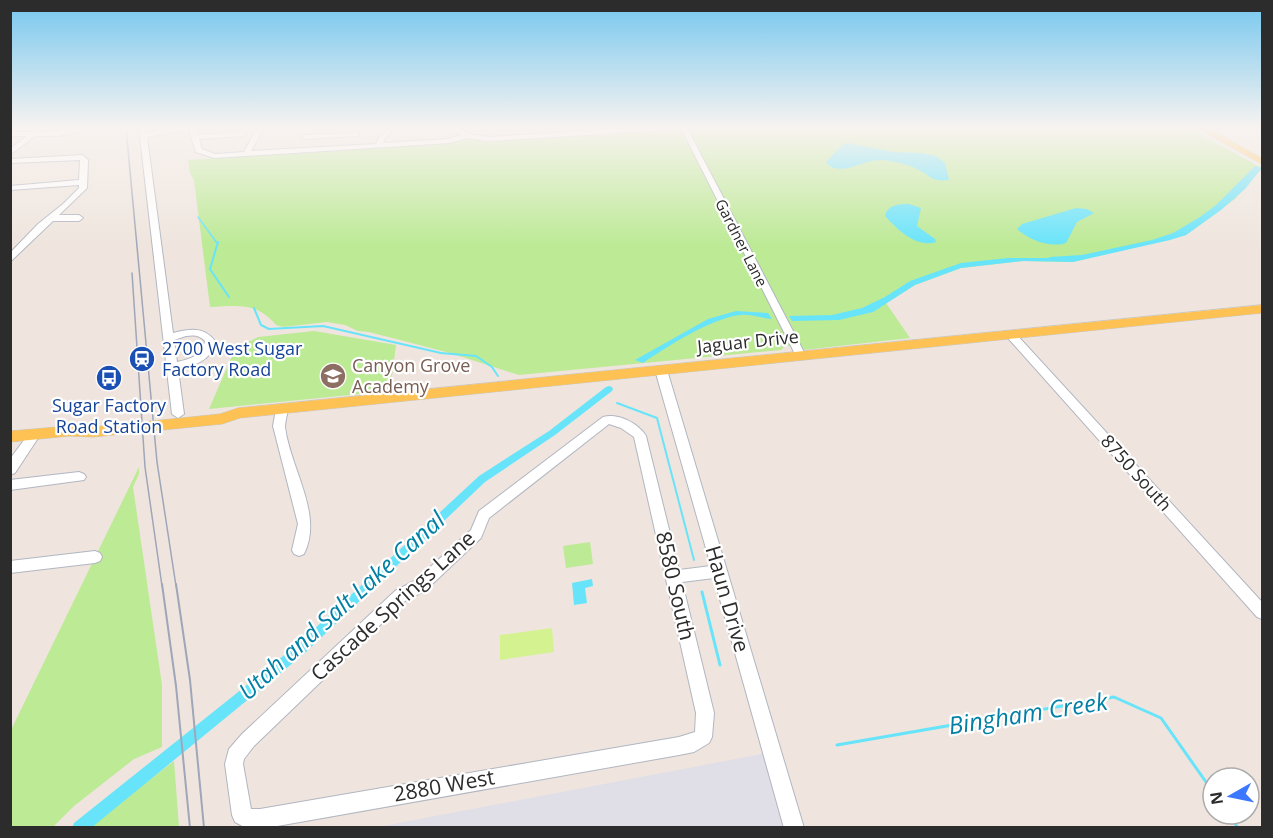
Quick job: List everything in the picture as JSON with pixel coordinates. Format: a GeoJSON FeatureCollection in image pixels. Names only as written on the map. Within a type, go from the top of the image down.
{"type":"FeatureCollection","features":[{"type":"Feature","properties":{"kind":"main road","name":"Jaguar Drive"},"geometry":{"type":"LineString","coordinates":[[10,437],[69,431],[97,424],[178,414],[190,417],[282,409],[1261,310]]}},
{"type":"Feature","properties":{"kind":"main road","name":"Jaguar Drive"},"geometry":{"type":"LineString","coordinates":[[69,431],[93,432],[222,418],[238,413]]}},
{"type":"Feature","properties":{"kind":"street"},"geometry":{"type":"LineString","coordinates":[[10,260],[83,188],[83,167]]}},
{"type":"Feature","properties":{"kind":"street"},"geometry":{"type":"LineString","coordinates":[[147,167],[178,414]]}},
{"type":"Feature","properties":{"kind":"street","name":"Gardner Lane"},"geometry":{"type":"LineString","coordinates":[[704,167],[801,356]]}},
{"type":"Feature","properties":{"kind":"street"},"geometry":{"type":"LineString","coordinates":[[10,188],[83,182]]}},
{"type":"Feature","properties":{"kind":"street"},"geometry":{"type":"LineString","coordinates":[[50,219],[79,218]]}},
{"type":"Feature","properties":{"kind":"street"},"geometry":{"type":"LineString","coordinates":[[170,338],[199,333],[210,341],[208,351],[203,356],[173,367]]}},
{"type":"Feature","properties":{"kind":"street","name":"8750 South"},"geometry":{"type":"LineString","coordinates":[[1011,334],[1263,612]]}},
{"type":"Feature","properties":{"kind":"street","name":"Haun Drive"},"geometry":{"type":"LineString","coordinates":[[661,370],[794,828]]}},
{"type":"Feature","properties":{"kind":"street"},"geometry":{"type":"LineString","coordinates":[[282,409],[279,426],[305,524],[299,550]]}},
{"type":"Feature","properties":{"kind":"street","name":"Cascade Springs Lane"},"geometry":{"type":"LineString","coordinates":[[236,755],[248,740],[400,596],[421,585],[476,534],[484,515],[607,420],[634,430],[640,436]]}},
{"type":"Feature","properties":{"kind":"street"},"geometry":{"type":"LineString","coordinates":[[10,470],[34,435]]}},
{"type":"Feature","properties":{"kind":"street","name":"8580 South"},"geometry":{"type":"LineString","coordinates":[[640,436],[705,713],[704,737]]}},
{"type":"Feature","properties":{"kind":"street"},"geometry":{"type":"LineString","coordinates":[[10,485],[79,477]]}},
{"type":"Feature","properties":{"kind":"street"},"geometry":{"type":"LineString","coordinates":[[10,567],[95,557]]}},
{"type":"Feature","properties":{"kind":"street"},"geometry":{"type":"LineString","coordinates":[[673,577],[719,571]]}},
{"type":"Feature","properties":{"kind":"street","name":"2880 West"},"geometry":{"type":"LineString","coordinates":[[236,755],[236,774],[242,815],[249,819],[260,819],[694,744],[704,737]]}},
{"type":"Feature","properties":{"kind":"shaded area"},"geometry":{"type":"Polygon","coordinates":[[[767,753],[788,828],[372,828],[767,753]]]}},
{"type":"Feature","properties":{"kind":"green space"},"geometry":{"type":"Polygon","coordinates":[[[189,167],[1262,168],[1235,199],[1186,235],[1073,262],[1023,261],[961,268],[915,285],[886,303],[910,338],[803,350],[801,345],[785,346],[781,350],[519,375],[450,353],[358,331],[345,325],[327,322],[283,327],[276,325],[261,312],[247,307],[210,307],[194,180],[189,167]]]}},
{"type":"Feature","properties":{"kind":"green space"},"geometry":{"type":"Polygon","coordinates":[[[314,331],[396,345],[390,391],[209,409],[235,349],[258,337],[314,331]]]}},
{"type":"Feature","properties":{"kind":"green space"},"geometry":{"type":"Polygon","coordinates":[[[139,467],[139,474],[133,487],[162,685],[162,747],[134,759],[74,806],[53,827],[11,827],[10,732],[139,467]]]}},
{"type":"Feature","properties":{"kind":"green space"},"geometry":{"type":"Polygon","coordinates":[[[590,542],[593,564],[566,568],[563,546],[590,542]]]}},
{"type":"Feature","properties":{"kind":"green space"},"geometry":{"type":"Polygon","coordinates":[[[552,628],[554,652],[500,660],[500,635],[552,628]]]}},
{"type":"Feature","properties":{"kind":"green space"},"geometry":{"type":"Polygon","coordinates":[[[174,761],[179,827],[89,827],[174,761]]]}},
{"type":"Feature","properties":{"kind":"water"},"geometry":{"type":"Polygon","coordinates":[[[912,167],[946,167],[949,180],[935,179],[912,167]]]}},
{"type":"Feature","properties":{"kind":"water"},"geometry":{"type":"Polygon","coordinates":[[[1254,167],[1262,168],[1245,189],[1221,210],[1186,235],[1073,262],[1023,261],[961,268],[915,285],[873,312],[839,320],[792,321],[789,316],[832,315],[862,308],[910,281],[961,263],[1008,258],[1068,258],[1152,240],[1173,233],[1216,205],[1254,167]]]}},
{"type":"Feature","properties":{"kind":"water"},"geometry":{"type":"Polygon","coordinates":[[[909,204],[921,208],[917,226],[936,242],[921,242],[908,237],[885,216],[891,207],[909,204]]]}},
{"type":"Feature","properties":{"kind":"water"},"geometry":{"type":"Polygon","coordinates":[[[1076,208],[1087,209],[1094,213],[1077,222],[1066,243],[1040,242],[1027,237],[1017,229],[1022,224],[1076,208]]]}},
{"type":"Feature","properties":{"kind":"water"},"geometry":{"type":"Polygon","coordinates":[[[736,311],[768,313],[772,319],[744,315],[729,317],[690,334],[643,363],[635,360],[708,319],[736,311]]]}},
{"type":"Feature","properties":{"kind":"water"},"geometry":{"type":"Polygon","coordinates":[[[592,579],[593,586],[585,588],[587,603],[574,605],[572,583],[592,579]]]}},
{"type":"Feature","properties":{"kind":"waterway","name":"Bingham Creek"},"geometry":{"type":"LineString","coordinates":[[198,217],[217,243]]}},
{"type":"Feature","properties":{"kind":"waterway","name":"Bingham Creek"},"geometry":{"type":"LineString","coordinates":[[218,242],[210,269],[229,297]]}},
{"type":"Feature","properties":{"kind":"waterway","name":"Utah and Salt Lake Canal"},"geometry":{"type":"LineString","coordinates":[[1050,259],[1081,257]]}},
{"type":"Feature","properties":{"kind":"waterway","name":"Bingham Creek"},"geometry":{"type":"LineString","coordinates":[[254,308],[261,325],[269,329],[323,326],[441,353],[476,356],[492,367],[498,376]]}},
{"type":"Feature","properties":{"kind":"waterway","name":"Utah and Salt Lake Canal"},"geometry":{"type":"LineString","coordinates":[[79,828],[301,649],[482,479],[552,433],[609,389]]}},
{"type":"Feature","properties":{"kind":"waterway","name":"Bingham Creek"},"geometry":{"type":"LineString","coordinates":[[617,403],[657,418],[694,560]]}},
{"type":"Feature","properties":{"kind":"waterway","name":"Bingham Creek"},"geometry":{"type":"LineString","coordinates":[[702,592],[720,665]]}},
{"type":"Feature","properties":{"kind":"waterway","name":"Bingham Creek"},"geometry":{"type":"LineString","coordinates":[[837,745],[1114,697],[1161,718],[1201,775]]}},
{"type":"Feature","properties":{"kind":"tram line"},"geometry":{"type":"LineString","coordinates":[[130,167],[157,462],[176,586]]}},
{"type":"Feature","properties":{"kind":"tram line"},"geometry":{"type":"LineString","coordinates":[[132,273],[145,467],[162,586]]}},
{"type":"Feature","properties":{"kind":"tram line"},"geometry":{"type":"LineString","coordinates":[[162,584],[176,686],[190,828]]}},
{"type":"Feature","properties":{"kind":"tram line"},"geometry":{"type":"LineString","coordinates":[[176,584],[190,680],[204,828]]}},
{"type":"Feature","properties":{"kind":"place","name":"2700 West Sugar Factory Road"},"geometry":{"type":"Point","coordinates":[142,359]}},
{"type":"Feature","properties":{"kind":"place","name":"Canyon Grove Academy"},"geometry":{"type":"Point","coordinates":[333,376]}},
{"type":"Feature","properties":{"kind":"place","name":"Sugar Factory Road Station"},"geometry":{"type":"Point","coordinates":[109,378]}}]}
